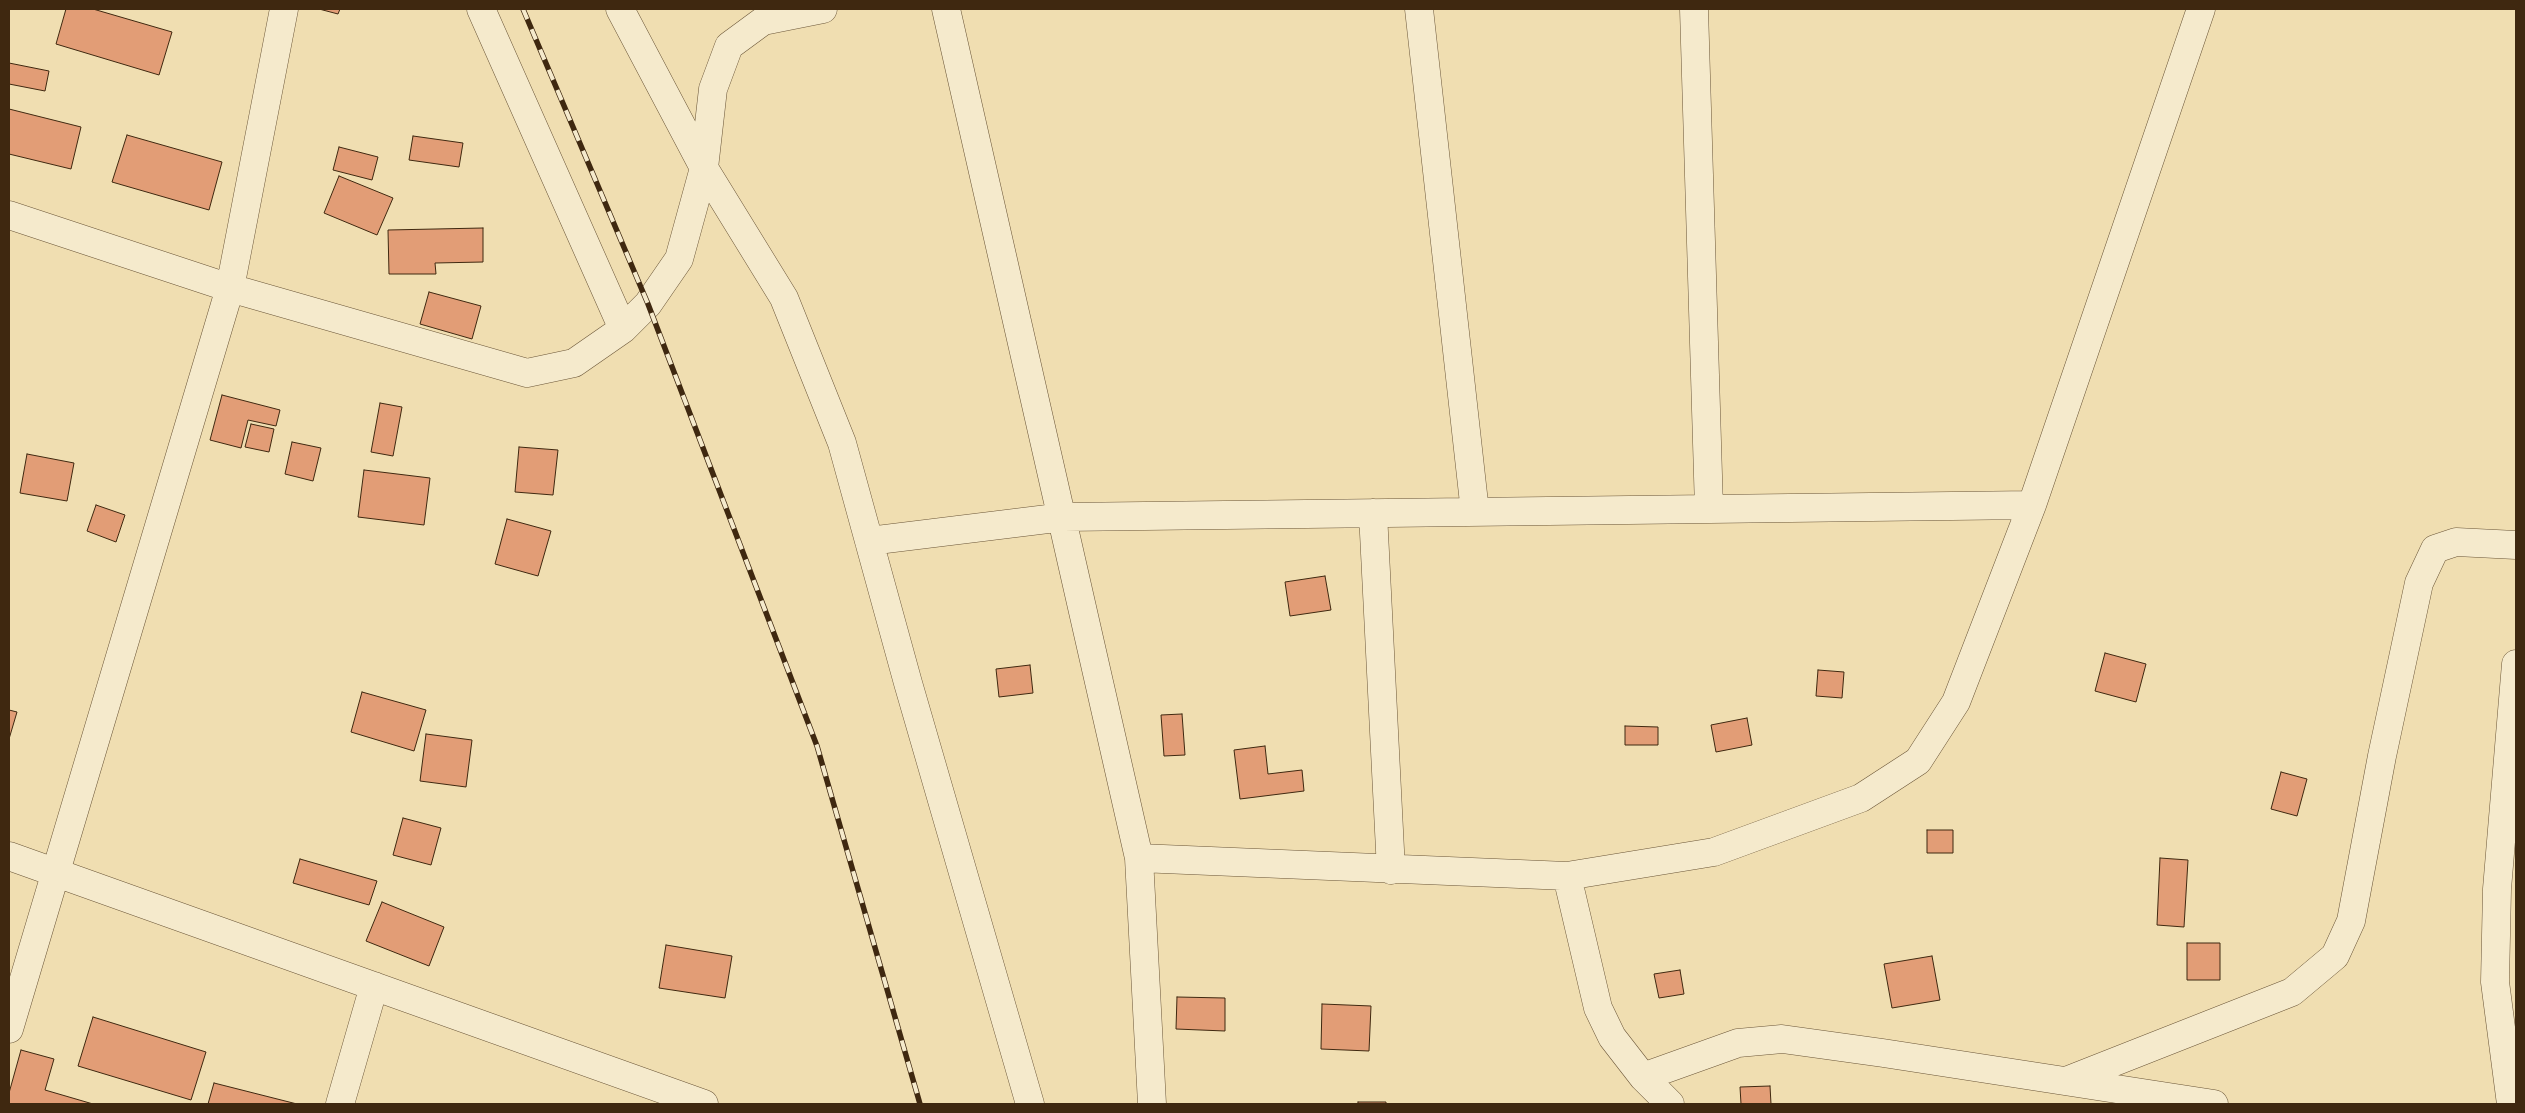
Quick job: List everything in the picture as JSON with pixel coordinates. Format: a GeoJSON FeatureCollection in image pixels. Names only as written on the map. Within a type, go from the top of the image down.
{"type":"FeatureCollection","features":[{"type":"Feature","properties":{"kind":"street"},"geometry":{"type":"LineString","coordinates":[[9,1029],[230,288],[284,9]]}},
{"type":"Feature","properties":{"kind":"street"},"geometry":{"type":"LineString","coordinates":[[481,9],[623,329]]}},
{"type":"Feature","properties":{"kind":"street"},"geometry":{"type":"LineString","coordinates":[[620,9],[704,168],[784,298],[842,443],[908,683],[1030,1104]]}},
{"type":"Feature","properties":{"kind":"street"},"geometry":{"type":"LineString","coordinates":[[9,215],[230,288],[527,373],[574,363],[623,329],[648,304],[679,259],[704,168],[713,89],[729,46],[763,21],[823,9]]}},
{"type":"Feature","properties":{"kind":"street"},"geometry":{"type":"LineString","coordinates":[[946,9],[1064,517],[1139,858],[1152,1104]]}},
{"type":"Feature","properties":{"kind":"street"},"geometry":{"type":"LineString","coordinates":[[1419,9],[1475,512]]}},
{"type":"Feature","properties":{"kind":"street"},"geometry":{"type":"LineString","coordinates":[[1694,9],[1709,509]]}},
{"type":"Feature","properties":{"kind":"street"},"geometry":{"type":"LineString","coordinates":[[1139,858],[1567,876],[1714,852],[1861,798],[1918,761],[1956,702],[2032,505],[2200,9]]}},
{"type":"Feature","properties":{"kind":"street"},"geometry":{"type":"LineString","coordinates":[[869,541],[1064,517],[2032,505]]}},
{"type":"Feature","properties":{"kind":"street"},"geometry":{"type":"LineString","coordinates":[[1373,513],[1391,870]]}},
{"type":"Feature","properties":{"kind":"street"},"geometry":{"type":"LineString","coordinates":[[2066,1081],[2292,992],[2335,956],[2351,921],[2382,756],[2419,583],[2436,549],[2456,542],[2516,545]]}},
{"type":"Feature","properties":{"kind":"street"},"geometry":{"type":"LineString","coordinates":[[2511,1104],[2495,982],[2497,889],[2516,664]]}},
{"type":"Feature","properties":{"kind":"street"},"geometry":{"type":"LineString","coordinates":[[9,856],[374,986],[671,1099],[704,1104]]}},
{"type":"Feature","properties":{"kind":"street"},"geometry":{"type":"LineString","coordinates":[[1567,876],[1598,1008],[1612,1037],[1643,1077],[1670,1104]]}},
{"type":"Feature","properties":{"kind":"street"},"geometry":{"type":"LineString","coordinates":[[340,1104],[374,986]]}},
{"type":"Feature","properties":{"kind":"street"},"geometry":{"type":"LineString","coordinates":[[1643,1077],[1738,1043],[1782,1039],[2214,1104]]}},
{"type":"Feature","properties":{"kind":"building"},"geometry":{"type":"Polygon","coordinates":[[[66,9],[93,9],[172,32],[159,75],[56,44],[66,9]]]}},
{"type":"Feature","properties":{"kind":"building"},"geometry":{"type":"Polygon","coordinates":[[[319,9],[340,9],[338,14],[319,9]]]}},
{"type":"Feature","properties":{"kind":"building"},"geometry":{"type":"Polygon","coordinates":[[[9,63],[49,71],[45,91],[9,84],[9,63]]]}},
{"type":"Feature","properties":{"kind":"building"},"geometry":{"type":"Polygon","coordinates":[[[9,109],[81,127],[71,169],[9,154],[9,109]]]}},
{"type":"Feature","properties":{"kind":"building"},"geometry":{"type":"Polygon","coordinates":[[[127,135],[222,162],[209,210],[112,182],[127,135]]]}},
{"type":"Feature","properties":{"kind":"building"},"geometry":{"type":"Polygon","coordinates":[[[413,136],[463,143],[459,167],[409,160],[413,136]]]}},
{"type":"Feature","properties":{"kind":"building"},"geometry":{"type":"Polygon","coordinates":[[[339,147],[378,157],[372,180],[333,170],[339,147]]]}},
{"type":"Feature","properties":{"kind":"building"},"geometry":{"type":"Polygon","coordinates":[[[339,176],[393,198],[377,235],[324,213],[339,176]]]}},
{"type":"Feature","properties":{"kind":"building"},"geometry":{"type":"Polygon","coordinates":[[[483,228],[483,262],[435,263],[436,274],[389,274],[388,230],[483,228]]]}},
{"type":"Feature","properties":{"kind":"building"},"geometry":{"type":"Polygon","coordinates":[[[429,292],[481,306],[472,339],[420,324],[429,292]]]}},
{"type":"Feature","properties":{"kind":"building"},"geometry":{"type":"Polygon","coordinates":[[[222,395],[280,410],[276,426],[248,420],[241,448],[210,440],[222,395]]]}},
{"type":"Feature","properties":{"kind":"building"},"geometry":{"type":"Polygon","coordinates":[[[380,403],[402,407],[393,456],[371,452],[380,403]]]}},
{"type":"Feature","properties":{"kind":"building"},"geometry":{"type":"Polygon","coordinates":[[[251,424],[274,429],[269,452],[245,447],[251,424]]]}},
{"type":"Feature","properties":{"kind":"building"},"geometry":{"type":"Polygon","coordinates":[[[292,442],[321,448],[313,481],[285,474],[292,442]]]}},
{"type":"Feature","properties":{"kind":"building"},"geometry":{"type":"Polygon","coordinates":[[[519,447],[558,450],[553,495],[515,492],[519,447]]]}},
{"type":"Feature","properties":{"kind":"building"},"geometry":{"type":"Polygon","coordinates":[[[27,454],[74,463],[67,501],[20,493],[27,454]]]}},
{"type":"Feature","properties":{"kind":"building"},"geometry":{"type":"Polygon","coordinates":[[[364,470],[430,478],[424,525],[358,517],[364,470]]]}},
{"type":"Feature","properties":{"kind":"building"},"geometry":{"type":"Polygon","coordinates":[[[96,505],[125,515],[116,542],[87,531],[96,505]]]}},
{"type":"Feature","properties":{"kind":"building"},"geometry":{"type":"Polygon","coordinates":[[[507,519],[551,531],[538,576],[495,564],[507,519]]]}},
{"type":"Feature","properties":{"kind":"building"},"geometry":{"type":"Polygon","coordinates":[[[1325,576],[1331,610],[1290,616],[1285,582],[1325,576]]]}},
{"type":"Feature","properties":{"kind":"building"},"geometry":{"type":"Polygon","coordinates":[[[2105,653],[2146,664],[2136,702],[2095,691],[2105,653]]]}},
{"type":"Feature","properties":{"kind":"building"},"geometry":{"type":"Polygon","coordinates":[[[1030,665],[1033,693],[999,697],[996,669],[1030,665]]]}},
{"type":"Feature","properties":{"kind":"building"},"geometry":{"type":"Polygon","coordinates":[[[1818,670],[1844,672],[1842,698],[1816,696],[1818,670]]]}},
{"type":"Feature","properties":{"kind":"building"},"geometry":{"type":"Polygon","coordinates":[[[362,692],[426,710],[414,751],[351,732],[362,692]]]}},
{"type":"Feature","properties":{"kind":"building"},"geometry":{"type":"Polygon","coordinates":[[[9,710],[17,712],[9,739],[9,710]]]}},
{"type":"Feature","properties":{"kind":"building"},"geometry":{"type":"Polygon","coordinates":[[[1182,714],[1185,755],[1164,756],[1161,715],[1182,714]]]}},
{"type":"Feature","properties":{"kind":"building"},"geometry":{"type":"Polygon","coordinates":[[[1747,718],[1752,745],[1716,752],[1711,725],[1747,718]]]}},
{"type":"Feature","properties":{"kind":"building"},"geometry":{"type":"Polygon","coordinates":[[[1625,726],[1658,727],[1658,745],[1625,745],[1625,726]]]}},
{"type":"Feature","properties":{"kind":"building"},"geometry":{"type":"Polygon","coordinates":[[[426,734],[472,740],[466,787],[420,781],[426,734]]]}},
{"type":"Feature","properties":{"kind":"building"},"geometry":{"type":"Polygon","coordinates":[[[1265,746],[1268,774],[1302,770],[1304,791],[1240,799],[1234,750],[1265,746]]]}},
{"type":"Feature","properties":{"kind":"building"},"geometry":{"type":"Polygon","coordinates":[[[2281,772],[2307,779],[2297,816],[2271,809],[2281,772]]]}},
{"type":"Feature","properties":{"kind":"building"},"geometry":{"type":"Polygon","coordinates":[[[403,818],[441,828],[431,865],[393,855],[403,818]]]}},
{"type":"Feature","properties":{"kind":"building"},"geometry":{"type":"Polygon","coordinates":[[[1927,830],[1953,830],[1953,853],[1927,853],[1927,830]]]}},
{"type":"Feature","properties":{"kind":"building"},"geometry":{"type":"Polygon","coordinates":[[[2160,858],[2188,860],[2184,927],[2157,925],[2160,858]]]}},
{"type":"Feature","properties":{"kind":"building"},"geometry":{"type":"Polygon","coordinates":[[[300,859],[377,881],[369,905],[293,883],[300,859]]]}},
{"type":"Feature","properties":{"kind":"building"},"geometry":{"type":"Polygon","coordinates":[[[382,902],[444,927],[429,966],[366,941],[382,902]]]}},
{"type":"Feature","properties":{"kind":"building"},"geometry":{"type":"Polygon","coordinates":[[[2187,943],[2220,943],[2220,980],[2187,980],[2187,943]]]}},
{"type":"Feature","properties":{"kind":"building"},"geometry":{"type":"Polygon","coordinates":[[[666,945],[732,956],[725,998],[659,988],[666,945]]]}},
{"type":"Feature","properties":{"kind":"building"},"geometry":{"type":"Polygon","coordinates":[[[1932,956],[1940,1000],[1892,1008],[1884,964],[1932,956]]]}},
{"type":"Feature","properties":{"kind":"building"},"geometry":{"type":"Polygon","coordinates":[[[1680,970],[1684,994],[1659,998],[1654,974],[1680,970]]]}},
{"type":"Feature","properties":{"kind":"building"},"geometry":{"type":"Polygon","coordinates":[[[1177,997],[1225,998],[1225,1031],[1176,1029],[1177,997]]]}},
{"type":"Feature","properties":{"kind":"building"},"geometry":{"type":"Polygon","coordinates":[[[1322,1004],[1371,1006],[1369,1051],[1321,1049],[1322,1004]]]}},
{"type":"Feature","properties":{"kind":"building"},"geometry":{"type":"Polygon","coordinates":[[[93,1017],[206,1052],[191,1100],[78,1066],[93,1017]]]}},
{"type":"Feature","properties":{"kind":"building"},"geometry":{"type":"Polygon","coordinates":[[[21,1050],[54,1059],[45,1090],[93,1104],[9,1104],[9,1093],[21,1050]]]}},
{"type":"Feature","properties":{"kind":"building"},"geometry":{"type":"Polygon","coordinates":[[[214,1083],[297,1104],[208,1104],[214,1083]]]}},
{"type":"Feature","properties":{"kind":"building"},"geometry":{"type":"Polygon","coordinates":[[[1770,1086],[1771,1104],[1741,1104],[1740,1087],[1770,1086]]]}},
{"type":"Feature","properties":{"kind":"building"},"geometry":{"type":"Polygon","coordinates":[[[1358,1102],[1386,1102],[1386,1104],[1358,1104],[1358,1102]]]}},
{"type":"Feature","properties":{"kind":"railway"},"geometry":{"type":"LineString","coordinates":[[523,9],[648,304],[817,746],[920,1104]]}}]}
